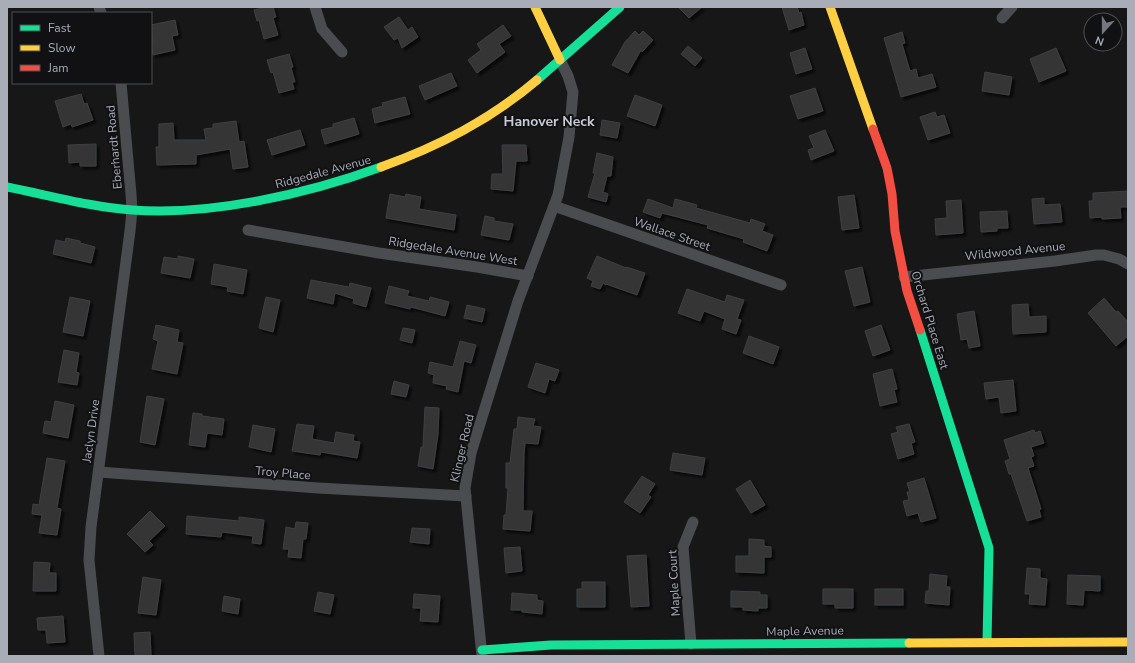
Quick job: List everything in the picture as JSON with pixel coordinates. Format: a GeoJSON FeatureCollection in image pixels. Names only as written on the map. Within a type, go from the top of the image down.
{"type":"FeatureCollection","features":[{"type":"Feature","properties":{"kind":"street"},"geometry":{"type":"LineString","coordinates":[[315,7],[322,29],[342,52]]}},
{"type":"Feature","properties":{"kind":"street"},"geometry":{"type":"LineString","coordinates":[[535,7],[560,60]]}},
{"type":"Feature","properties":{"kind":"street","name":"Ridgedale Avenue"},"geometry":{"type":"LineString","coordinates":[[7,188],[83,203],[132,210],[175,211],[241,204],[342,181],[380,169],[416,154],[459,133],[491,114],[519,94],[594,33],[620,7]]}},
{"type":"Feature","properties":{"kind":"street","name":"Orchard Place East"},"geometry":{"type":"LineString","coordinates":[[830,7],[887,168],[892,194],[896,231],[907,291],[989,548],[987,642]]}},
{"type":"Feature","properties":{"kind":"street"},"geometry":{"type":"LineString","coordinates":[[1002,18],[1012,7]]}},
{"type":"Feature","properties":{"kind":"street","name":"Ridgedale Avenue West"},"geometry":{"type":"LineString","coordinates":[[248,230],[379,253],[528,276],[558,195],[569,137],[573,92],[568,76],[560,60]]}},
{"type":"Feature","properties":{"kind":"street","name":"Eberhardt Road"},"geometry":{"type":"LineString","coordinates":[[121,84],[132,210]]}},
{"type":"Feature","properties":{"kind":"street","name":"Wallace Street"},"geometry":{"type":"LineString","coordinates":[[554,206],[781,285]]}},
{"type":"Feature","properties":{"kind":"street","name":"Jaclyn Drive"},"geometry":{"type":"LineString","coordinates":[[99,656],[89,560],[91,527],[132,210]]}},
{"type":"Feature","properties":{"kind":"street","name":"Wildwood Avenue"},"geometry":{"type":"LineString","coordinates":[[904,276],[1096,255],[1104,255],[1119,259],[1128,264]]}},
{"type":"Feature","properties":{"kind":"street","name":"Klinger Road"},"geometry":{"type":"LineString","coordinates":[[482,653],[465,488],[471,453],[516,308],[528,276]]}},
{"type":"Feature","properties":{"kind":"street","name":"Troy Place"},"geometry":{"type":"LineString","coordinates":[[99,472],[318,488],[466,496]]}},
{"type":"Feature","properties":{"kind":"street","name":"Maple Court"},"geometry":{"type":"LineString","coordinates":[[691,644],[683,547],[693,522]]}},
{"type":"Feature","properties":{"kind":"street","name":"Maple Avenue"},"geometry":{"type":"LineString","coordinates":[[482,653],[551,645],[1128,642]]}},
{"type":"Feature","properties":{"kind":"building"},"geometry":{"type":"Polygon","coordinates":[[[273,7],[276,17],[273,18],[278,35],[264,39],[259,20],[257,21],[254,10],[273,7]]]}},
{"type":"Feature","properties":{"kind":"building"},"geometry":{"type":"Polygon","coordinates":[[[678,7],[702,7],[689,18],[678,7]]]}},
{"type":"Feature","properties":{"kind":"building"},"geometry":{"type":"Polygon","coordinates":[[[782,7],[797,7],[799,13],[801,12],[804,25],[789,30],[782,7]]]}},
{"type":"Feature","properties":{"kind":"building"},"geometry":{"type":"Polygon","coordinates":[[[399,17],[408,30],[412,27],[418,37],[402,48],[398,38],[394,40],[384,27],[399,17]]]}},
{"type":"Feature","properties":{"kind":"building"},"geometry":{"type":"Polygon","coordinates":[[[175,20],[178,35],[172,36],[175,50],[153,55],[152,25],[175,20]]]}},
{"type":"Feature","properties":{"kind":"building"},"geometry":{"type":"Polygon","coordinates":[[[503,25],[511,36],[499,44],[505,52],[477,73],[468,60],[481,50],[477,44],[503,25]]]}},
{"type":"Feature","properties":{"kind":"building"},"geometry":{"type":"Polygon","coordinates":[[[635,31],[639,35],[643,31],[653,40],[642,52],[641,50],[628,73],[612,65],[625,42],[635,31]]]}},
{"type":"Feature","properties":{"kind":"building"},"geometry":{"type":"Polygon","coordinates":[[[902,32],[905,43],[902,44],[910,71],[916,69],[918,78],[932,74],[936,87],[901,97],[884,38],[902,32]]]}},
{"type":"Feature","properties":{"kind":"building"},"geometry":{"type":"Polygon","coordinates":[[[688,46],[702,58],[695,66],[681,54],[688,46]]]}},
{"type":"Feature","properties":{"kind":"building"},"geometry":{"type":"Polygon","coordinates":[[[805,48],[812,69],[796,74],[790,53],[805,48]]]}},
{"type":"Feature","properties":{"kind":"building"},"geometry":{"type":"Polygon","coordinates":[[[1056,48],[1066,71],[1039,82],[1030,59],[1056,48]]]}},
{"type":"Feature","properties":{"kind":"building"},"geometry":{"type":"Polygon","coordinates":[[[289,54],[293,67],[291,68],[295,82],[292,82],[294,89],[279,93],[273,72],[271,73],[267,60],[289,54]]]}},
{"type":"Feature","properties":{"kind":"building"},"geometry":{"type":"Polygon","coordinates":[[[985,72],[1012,77],[1009,95],[982,91],[985,72]]]}},
{"type":"Feature","properties":{"kind":"building"},"geometry":{"type":"Polygon","coordinates":[[[451,73],[457,86],[425,100],[419,86],[451,73]]]}},
{"type":"Feature","properties":{"kind":"building"},"geometry":{"type":"Polygon","coordinates":[[[815,88],[823,111],[798,119],[790,96],[815,88]]]}},
{"type":"Feature","properties":{"kind":"building"},"geometry":{"type":"Polygon","coordinates":[[[81,94],[84,104],[87,103],[93,120],[72,127],[71,124],[63,127],[55,101],[81,94]]]}},
{"type":"Feature","properties":{"kind":"building"},"geometry":{"type":"Polygon","coordinates":[[[635,95],[662,105],[655,126],[627,116],[635,95]]]}},
{"type":"Feature","properties":{"kind":"building"},"geometry":{"type":"Polygon","coordinates":[[[405,97],[410,114],[375,123],[372,109],[383,106],[382,103],[405,97]]]}},
{"type":"Feature","properties":{"kind":"building"},"geometry":{"type":"Polygon","coordinates":[[[935,112],[937,117],[944,115],[950,133],[928,140],[920,117],[935,112]]]}},
{"type":"Feature","properties":{"kind":"building"},"geometry":{"type":"Polygon","coordinates":[[[354,118],[359,134],[325,144],[321,130],[333,127],[333,124],[354,118]]]}},
{"type":"Feature","properties":{"kind":"building"},"geometry":{"type":"Polygon","coordinates":[[[602,120],[620,123],[617,138],[600,135],[602,120]]]}},
{"type":"Feature","properties":{"kind":"building"},"geometry":{"type":"Polygon","coordinates":[[[236,121],[239,142],[244,141],[248,167],[233,169],[230,149],[196,155],[196,164],[157,165],[156,147],[159,147],[159,124],[173,123],[174,140],[206,140],[204,129],[213,128],[213,124],[236,121]]]}},
{"type":"Feature","properties":{"kind":"building"},"geometry":{"type":"Polygon","coordinates":[[[300,130],[305,145],[272,155],[267,140],[300,130]]]}},
{"type":"Feature","properties":{"kind":"building"},"geometry":{"type":"Polygon","coordinates":[[[825,130],[834,151],[811,160],[808,150],[814,148],[809,136],[825,130]]]}},
{"type":"Feature","properties":{"kind":"building"},"geometry":{"type":"Polygon","coordinates":[[[96,144],[96,166],[80,166],[80,162],[69,163],[68,145],[96,144]]]}},
{"type":"Feature","properties":{"kind":"building"},"geometry":{"type":"Polygon","coordinates":[[[502,145],[526,145],[527,161],[516,161],[513,191],[491,189],[492,174],[503,174],[502,145]]]}},
{"type":"Feature","properties":{"kind":"building"},"geometry":{"type":"Polygon","coordinates":[[[597,153],[613,157],[611,176],[607,176],[603,192],[608,194],[606,202],[588,197],[595,173],[593,173],[597,153]]]}},
{"type":"Feature","properties":{"kind":"building"},"geometry":{"type":"Polygon","coordinates":[[[1128,191],[1128,207],[1120,207],[1121,218],[1090,218],[1089,201],[1093,201],[1093,193],[1128,191]]]}},
{"type":"Feature","properties":{"kind":"building"},"geometry":{"type":"Polygon","coordinates":[[[390,194],[405,197],[406,194],[421,197],[419,209],[456,215],[454,230],[386,218],[390,194]]]}},
{"type":"Feature","properties":{"kind":"building"},"geometry":{"type":"Polygon","coordinates":[[[854,195],[859,228],[842,230],[838,197],[854,195]]]}},
{"type":"Feature","properties":{"kind":"building"},"geometry":{"type":"Polygon","coordinates":[[[1044,198],[1044,205],[1060,204],[1062,222],[1034,224],[1032,199],[1044,198]]]}},
{"type":"Feature","properties":{"kind":"building"},"geometry":{"type":"Polygon","coordinates":[[[648,199],[673,208],[675,199],[697,205],[696,208],[750,223],[751,219],[765,224],[762,231],[773,235],[767,251],[743,242],[744,239],[707,228],[708,225],[662,213],[660,218],[643,212],[648,199]]]}},
{"type":"Feature","properties":{"kind":"building"},"geometry":{"type":"Polygon","coordinates":[[[961,200],[963,233],[936,235],[935,219],[947,218],[946,201],[961,200]]]}},
{"type":"Feature","properties":{"kind":"building"},"geometry":{"type":"Polygon","coordinates":[[[1007,211],[1008,228],[997,228],[997,231],[981,232],[980,212],[1007,211]]]}},
{"type":"Feature","properties":{"kind":"building"},"geometry":{"type":"Polygon","coordinates":[[[485,216],[494,218],[494,221],[513,224],[509,240],[481,235],[485,216]]]}},
{"type":"Feature","properties":{"kind":"building"},"geometry":{"type":"Polygon","coordinates":[[[66,238],[80,241],[80,243],[95,247],[91,263],[53,254],[56,240],[65,242],[66,238]]]}},
{"type":"Feature","properties":{"kind":"building"},"geometry":{"type":"Polygon","coordinates":[[[178,256],[194,259],[190,278],[161,273],[164,257],[178,259],[178,256]]]}},
{"type":"Feature","properties":{"kind":"building"},"geometry":{"type":"Polygon","coordinates":[[[597,256],[626,268],[645,273],[637,295],[603,283],[600,289],[591,286],[593,281],[587,278],[597,256]]]}},
{"type":"Feature","properties":{"kind":"building"},"geometry":{"type":"Polygon","coordinates":[[[214,264],[247,270],[243,294],[227,291],[228,287],[211,284],[214,264]]]}},
{"type":"Feature","properties":{"kind":"building"},"geometry":{"type":"Polygon","coordinates":[[[862,267],[870,302],[854,306],[845,271],[862,267]]]}},
{"type":"Feature","properties":{"kind":"building"},"geometry":{"type":"Polygon","coordinates":[[[311,280],[349,287],[350,283],[371,288],[366,307],[353,303],[354,299],[335,293],[333,304],[307,298],[311,280]]]}},
{"type":"Feature","properties":{"kind":"building"},"geometry":{"type":"Polygon","coordinates":[[[389,286],[409,291],[407,296],[429,301],[430,297],[449,302],[445,316],[411,307],[410,309],[385,303],[389,286]]]}},
{"type":"Feature","properties":{"kind":"building"},"geometry":{"type":"Polygon","coordinates":[[[687,289],[725,302],[727,295],[744,300],[737,319],[741,320],[736,334],[722,329],[725,319],[704,311],[700,321],[678,313],[687,289]]]}},
{"type":"Feature","properties":{"kind":"building"},"geometry":{"type":"Polygon","coordinates":[[[70,297],[90,301],[83,336],[63,332],[70,297]]]}},
{"type":"Feature","properties":{"kind":"building"},"geometry":{"type":"Polygon","coordinates":[[[266,297],[280,300],[273,332],[259,328],[266,297]]]}},
{"type":"Feature","properties":{"kind":"building"},"geometry":{"type":"Polygon","coordinates":[[[1104,298],[1116,312],[1118,311],[1128,322],[1128,336],[1116,346],[1088,313],[1104,298]]]}},
{"type":"Feature","properties":{"kind":"building"},"geometry":{"type":"Polygon","coordinates":[[[1028,304],[1029,317],[1046,316],[1046,332],[1013,334],[1012,305],[1028,304]]]}},
{"type":"Feature","properties":{"kind":"building"},"geometry":{"type":"Polygon","coordinates":[[[467,305],[485,309],[482,322],[464,318],[467,305]]]}},
{"type":"Feature","properties":{"kind":"building"},"geometry":{"type":"Polygon","coordinates":[[[974,311],[980,346],[969,348],[967,339],[961,340],[957,314],[974,311]]]}},
{"type":"Feature","properties":{"kind":"building"},"geometry":{"type":"Polygon","coordinates":[[[156,325],[179,330],[177,342],[183,343],[177,374],[152,369],[158,341],[153,339],[156,325]]]}},
{"type":"Feature","properties":{"kind":"building"},"geometry":{"type":"Polygon","coordinates":[[[881,325],[890,350],[873,356],[865,331],[881,325]]]}},
{"type":"Feature","properties":{"kind":"building"},"geometry":{"type":"Polygon","coordinates":[[[403,328],[415,330],[412,343],[400,340],[403,328]]]}},
{"type":"Feature","properties":{"kind":"building"},"geometry":{"type":"Polygon","coordinates":[[[749,336],[779,347],[773,364],[743,353],[749,336]]]}},
{"type":"Feature","properties":{"kind":"building"},"geometry":{"type":"Polygon","coordinates":[[[460,341],[476,345],[471,363],[464,361],[458,392],[446,389],[447,386],[433,383],[434,375],[428,373],[430,362],[453,367],[460,341]]]}},
{"type":"Feature","properties":{"kind":"building"},"geometry":{"type":"Polygon","coordinates":[[[64,350],[79,353],[76,372],[79,373],[77,385],[58,382],[64,350]]]}},
{"type":"Feature","properties":{"kind":"building"},"geometry":{"type":"Polygon","coordinates":[[[536,363],[559,370],[555,381],[549,379],[545,393],[528,387],[536,363]]]}},
{"type":"Feature","properties":{"kind":"building"},"geometry":{"type":"Polygon","coordinates":[[[892,369],[897,389],[894,390],[897,402],[880,406],[873,374],[892,369]]]}},
{"type":"Feature","properties":{"kind":"building"},"geometry":{"type":"Polygon","coordinates":[[[1013,380],[1016,411],[1001,413],[999,397],[986,399],[984,383],[1013,380]]]}},
{"type":"Feature","properties":{"kind":"building"},"geometry":{"type":"Polygon","coordinates":[[[394,381],[409,385],[406,397],[391,394],[394,381]]]}},
{"type":"Feature","properties":{"kind":"building"},"geometry":{"type":"Polygon","coordinates":[[[147,396],[164,399],[155,445],[140,442],[147,396]]]}},
{"type":"Feature","properties":{"kind":"building"},"geometry":{"type":"Polygon","coordinates":[[[55,401],[74,405],[68,438],[43,433],[45,421],[51,422],[55,401]]]}},
{"type":"Feature","properties":{"kind":"building"},"geometry":{"type":"Polygon","coordinates":[[[425,407],[439,408],[438,434],[433,469],[418,466],[421,447],[423,447],[425,407]]]}},
{"type":"Feature","properties":{"kind":"building"},"geometry":{"type":"Polygon","coordinates":[[[193,413],[202,414],[202,416],[224,419],[222,435],[207,433],[205,447],[189,445],[193,413]]]}},
{"type":"Feature","properties":{"kind":"building"},"geometry":{"type":"Polygon","coordinates":[[[518,417],[535,419],[533,426],[541,427],[538,444],[525,443],[523,511],[532,511],[530,531],[503,529],[504,515],[506,515],[508,488],[506,488],[506,463],[510,463],[514,429],[517,429],[518,417]]]}},
{"type":"Feature","properties":{"kind":"building"},"geometry":{"type":"Polygon","coordinates":[[[297,424],[314,426],[312,439],[334,443],[336,432],[354,435],[353,441],[360,442],[357,458],[321,452],[320,455],[292,451],[297,424]]]}},
{"type":"Feature","properties":{"kind":"building"},"geometry":{"type":"Polygon","coordinates":[[[909,424],[915,442],[911,443],[914,454],[898,459],[891,434],[898,432],[896,427],[909,424]]]}},
{"type":"Feature","properties":{"kind":"building"},"geometry":{"type":"Polygon","coordinates":[[[253,425],[275,429],[271,452],[249,447],[253,425]]]}},
{"type":"Feature","properties":{"kind":"building"},"geometry":{"type":"Polygon","coordinates":[[[1034,430],[1035,433],[1040,431],[1044,443],[1031,447],[1034,456],[1031,457],[1034,466],[1028,468],[1041,509],[1039,510],[1041,517],[1027,521],[1005,461],[1010,459],[1004,440],[1034,430]]]}},
{"type":"Feature","properties":{"kind":"building"},"geometry":{"type":"Polygon","coordinates":[[[673,453],[705,458],[702,475],[670,470],[673,453]]]}},
{"type":"Feature","properties":{"kind":"building"},"geometry":{"type":"Polygon","coordinates":[[[47,458],[65,461],[57,508],[61,509],[57,535],[39,533],[42,515],[32,514],[33,504],[39,505],[47,458]]]}},
{"type":"Feature","properties":{"kind":"building"},"geometry":{"type":"Polygon","coordinates":[[[642,476],[655,484],[648,495],[651,497],[640,513],[624,502],[642,476]]]}},
{"type":"Feature","properties":{"kind":"building"},"geometry":{"type":"Polygon","coordinates":[[[924,478],[936,518],[921,522],[918,513],[907,516],[903,501],[909,500],[907,492],[910,492],[907,483],[924,478]]]}},
{"type":"Feature","properties":{"kind":"building"},"geometry":{"type":"Polygon","coordinates":[[[750,480],[765,505],[751,513],[736,489],[750,480]]]}},
{"type":"Feature","properties":{"kind":"building"},"geometry":{"type":"Polygon","coordinates":[[[150,511],[165,526],[149,541],[153,545],[145,552],[127,534],[150,511]]]}},
{"type":"Feature","properties":{"kind":"building"},"geometry":{"type":"Polygon","coordinates":[[[187,516],[239,521],[239,517],[264,520],[261,544],[252,543],[253,536],[222,532],[221,537],[186,534],[187,516]]]}},
{"type":"Feature","properties":{"kind":"building"},"geometry":{"type":"Polygon","coordinates":[[[296,522],[308,523],[306,539],[303,539],[301,558],[288,557],[289,549],[283,549],[286,527],[295,529],[296,522]]]}},
{"type":"Feature","properties":{"kind":"building"},"geometry":{"type":"Polygon","coordinates":[[[412,528],[430,529],[429,544],[410,542],[412,528]]]}},
{"type":"Feature","properties":{"kind":"building"},"geometry":{"type":"Polygon","coordinates":[[[749,539],[764,540],[764,546],[771,547],[771,557],[764,557],[764,573],[736,572],[736,556],[749,556],[749,539]]]}},
{"type":"Feature","properties":{"kind":"building"},"geometry":{"type":"Polygon","coordinates":[[[520,547],[522,571],[506,573],[504,548],[520,547]]]}},
{"type":"Feature","properties":{"kind":"building"},"geometry":{"type":"Polygon","coordinates":[[[646,555],[649,606],[631,607],[627,556],[646,555]]]}},
{"type":"Feature","properties":{"kind":"building"},"geometry":{"type":"Polygon","coordinates":[[[34,562],[50,563],[49,573],[56,573],[56,591],[33,591],[34,562]]]}},
{"type":"Feature","properties":{"kind":"building"},"geometry":{"type":"Polygon","coordinates":[[[1027,568],[1040,569],[1040,578],[1047,579],[1045,605],[1029,604],[1030,594],[1025,594],[1027,568]]]}},
{"type":"Feature","properties":{"kind":"building"},"geometry":{"type":"Polygon","coordinates":[[[930,574],[947,576],[946,587],[950,587],[949,605],[925,603],[926,591],[929,591],[930,574]]]}},
{"type":"Feature","properties":{"kind":"building"},"geometry":{"type":"Polygon","coordinates":[[[1068,575],[1100,576],[1100,591],[1084,590],[1083,605],[1067,604],[1068,575]]]}},
{"type":"Feature","properties":{"kind":"building"},"geometry":{"type":"Polygon","coordinates":[[[143,577],[161,580],[156,615],[138,613],[143,577]]]}},
{"type":"Feature","properties":{"kind":"building"},"geometry":{"type":"Polygon","coordinates":[[[582,582],[605,582],[605,607],[577,607],[577,589],[582,589],[582,582]]]}},
{"type":"Feature","properties":{"kind":"building"},"geometry":{"type":"Polygon","coordinates":[[[823,589],[853,589],[853,608],[835,608],[835,604],[823,604],[823,589]]]}},
{"type":"Feature","properties":{"kind":"building"},"geometry":{"type":"Polygon","coordinates":[[[875,589],[903,589],[903,605],[875,605],[875,589]]]}},
{"type":"Feature","properties":{"kind":"building"},"geometry":{"type":"Polygon","coordinates":[[[731,591],[760,592],[760,595],[767,595],[767,608],[758,608],[758,611],[743,610],[743,607],[731,607],[731,591]]]}},
{"type":"Feature","properties":{"kind":"building"},"geometry":{"type":"Polygon","coordinates":[[[318,592],[334,595],[330,614],[314,611],[318,592]]]}},
{"type":"Feature","properties":{"kind":"building"},"geometry":{"type":"Polygon","coordinates":[[[512,593],[537,595],[537,600],[543,601],[542,614],[522,612],[522,610],[511,610],[512,593]]]}},
{"type":"Feature","properties":{"kind":"building"},"geometry":{"type":"Polygon","coordinates":[[[414,594],[440,596],[438,622],[420,621],[421,608],[413,608],[414,594]]]}},
{"type":"Feature","properties":{"kind":"building"},"geometry":{"type":"Polygon","coordinates":[[[224,596],[240,599],[238,614],[222,611],[224,596]]]}},
{"type":"Feature","properties":{"kind":"building"},"geometry":{"type":"Polygon","coordinates":[[[63,616],[65,642],[47,643],[46,630],[38,630],[37,618],[63,616]]]}},
{"type":"Feature","properties":{"kind":"building"},"geometry":{"type":"Polygon","coordinates":[[[150,632],[151,656],[135,656],[134,633],[150,632]]]}},
{"type":"Feature","properties":{"kind":"traffic: fast"},"geometry":{"type":"LineString","coordinates":[[537,80],[620,7]]}},
{"type":"Feature","properties":{"kind":"traffic: fast"},"geometry":{"type":"LineString","coordinates":[[7,187],[85,204],[132,210],[193,210],[258,201],[290,194],[322,186],[381,167]]}},
{"type":"Feature","properties":{"kind":"traffic: fast"},"geometry":{"type":"LineString","coordinates":[[920,330],[989,548],[987,642]]}},
{"type":"Feature","properties":{"kind":"traffic: fast"},"geometry":{"type":"LineString","coordinates":[[482,650],[551,645],[909,643]]}},
{"type":"Feature","properties":{"kind":"traffic: slow"},"geometry":{"type":"LineString","coordinates":[[535,7],[560,60]]}},
{"type":"Feature","properties":{"kind":"traffic: slow"},"geometry":{"type":"LineString","coordinates":[[830,7],[873,129]]}},
{"type":"Feature","properties":{"kind":"traffic: slow"},"geometry":{"type":"LineString","coordinates":[[381,167],[423,150],[463,131],[501,108],[537,80]]}},
{"type":"Feature","properties":{"kind":"traffic: slow"},"geometry":{"type":"LineString","coordinates":[[909,643],[1128,642]]}},
{"type":"Feature","properties":{"kind":"traffic: jam"},"geometry":{"type":"LineString","coordinates":[[873,129],[887,168],[892,194],[895,231],[907,291],[920,330]]}},
{"type":"Feature","properties":{"kind":"district","name":"Hanover Neck"},"geometry":{"type":"Point","coordinates":[549,121]}}]}
